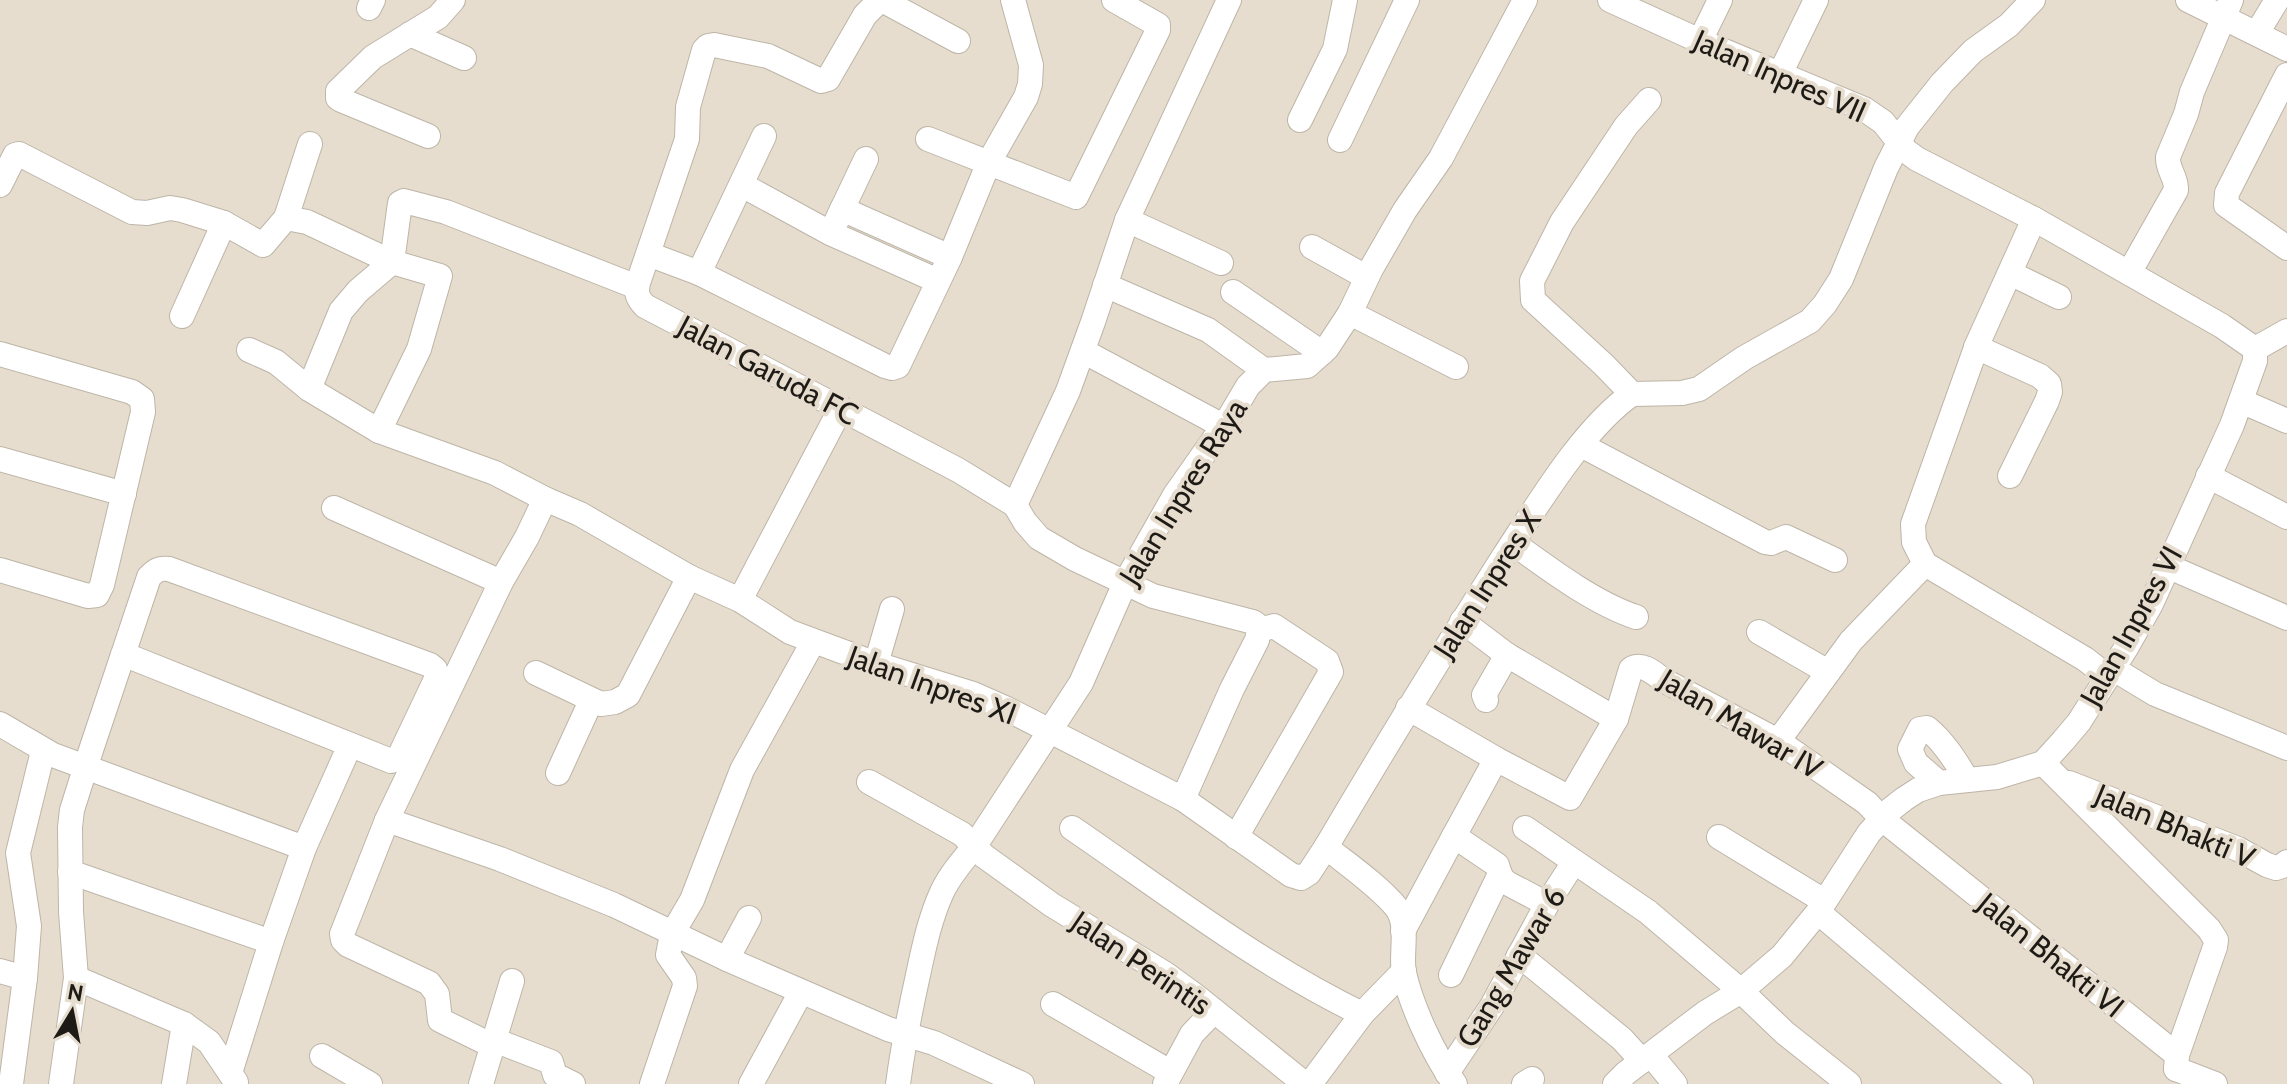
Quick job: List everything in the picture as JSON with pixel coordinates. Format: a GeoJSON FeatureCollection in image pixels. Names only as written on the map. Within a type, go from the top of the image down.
{"type":"FeatureCollection","features":[{"type":"Feature","properties":{"kind":"street"},"geometry":{"type":"LineString","coordinates":[[428,136],[338,98],[341,87],[373,57],[438,17],[453,0]]}},
{"type":"Feature","properties":{"kind":"street"},"geometry":{"type":"LineString","coordinates":[[309,389],[341,311],[358,291],[392,262],[400,203],[404,201],[446,212],[637,287],[687,139],[688,107],[704,50],[708,46],[768,56],[825,81],[865,15],[881,0],[958,41]]}},
{"type":"Feature","properties":{"kind":"street"},"geometry":{"type":"LineString","coordinates":[[659,258],[699,273],[885,366],[898,366],[950,257],[989,162],[1026,97],[1031,65],[1013,0]]}},
{"type":"Feature","properties":{"kind":"street"},"geometry":{"type":"LineString","coordinates":[[928,139],[1076,197],[1158,30],[1158,25],[1151,20],[1114,0]]}},
{"type":"Feature","properties":{"kind":"street"},"geometry":{"type":"LineString","coordinates":[[1015,505],[1068,391],[1127,220],[1229,0]]}},
{"type":"Feature","properties":{"kind":"street"},"geometry":{"type":"LineString","coordinates":[[1300,120],[1335,49],[1345,0]]}},
{"type":"Feature","properties":{"kind":"street"},"geometry":{"type":"LineString","coordinates":[[1340,140],[1407,0]]}},
{"type":"Feature","properties":{"kind":"street"},"geometry":{"type":"LineString","coordinates":[[1233,292],[1322,353],[1327,348],[1350,313],[1366,277],[1405,210],[1441,158],[1525,0]]}},
{"type":"Feature","properties":{"kind":"street","name":"Jalan Inpres VII"},"geometry":{"type":"LineString","coordinates":[[1610,0],[1864,109],[1883,122],[1898,141]]}},
{"type":"Feature","properties":{"kind":"street"},"geometry":{"type":"LineString","coordinates":[[1700,41],[1720,0]]}},
{"type":"Feature","properties":{"kind":"street"},"geometry":{"type":"LineString","coordinates":[[1780,74],[1816,0]]}},
{"type":"Feature","properties":{"kind":"street"},"geometry":{"type":"LineString","coordinates":[[1649,100],[1626,126],[1562,222],[1532,281],[1533,300],[1632,394],[1682,393],[1699,389],[1744,358],[1810,321],[1841,279],[1898,141],[1915,116],[1973,51],[2009,25],[2033,0]]}},
{"type":"Feature","properties":{"kind":"street"},"geometry":{"type":"LineString","coordinates":[[2188,0],[2228,9],[2257,33],[2287,49]]}},
{"type":"Feature","properties":{"kind":"street"},"geometry":{"type":"LineString","coordinates":[[2257,33],[2277,0]]}},
{"type":"Feature","properties":{"kind":"street"},"geometry":{"type":"LineString","coordinates":[[2129,273],[2176,190],[2168,157],[2228,9]]}},
{"type":"Feature","properties":{"kind":"street"},"geometry":{"type":"LineString","coordinates":[[410,34],[464,58]]}},
{"type":"Feature","properties":{"kind":"street"},"geometry":{"type":"LineString","coordinates":[[2287,75],[2227,193],[2226,205],[2287,248]]}},
{"type":"Feature","properties":{"kind":"street"},"geometry":{"type":"LineString","coordinates":[[699,273],[764,136]]}},
{"type":"Feature","properties":{"kind":"street"},"geometry":{"type":"LineString","coordinates":[[1898,141],[1917,159],[2034,219],[2222,326],[2255,349],[2287,331]]}},
{"type":"Feature","properties":{"kind":"street"},"geometry":{"type":"LineString","coordinates":[[0,185],[17,154],[132,212],[147,213],[170,208],[182,210],[224,223],[263,245],[286,218],[310,144]]}},
{"type":"Feature","properties":{"kind":"street"},"geometry":{"type":"LineString","coordinates":[[830,233],[866,159]]}},
{"type":"Feature","properties":{"kind":"street"},"geometry":{"type":"LineString","coordinates":[[742,185],[830,233],[938,281]]}},
{"type":"Feature","properties":{"kind":"street"},"geometry":{"type":"LineString","coordinates":[[842,209],[950,257]]}},
{"type":"Feature","properties":{"kind":"street"},"geometry":{"type":"LineString","coordinates":[[286,218],[307,222],[392,262],[438,273],[440,278],[419,349],[379,431]]}},
{"type":"Feature","properties":{"kind":"street"},"geometry":{"type":"LineString","coordinates":[[2034,219],[1976,347],[1913,524],[1914,542],[1925,564],[2085,659],[2155,694],[2287,748]]}},
{"type":"Feature","properties":{"kind":"street"},"geometry":{"type":"LineString","coordinates":[[1127,220],[1221,263]]}},
{"type":"Feature","properties":{"kind":"street"},"geometry":{"type":"LineString","coordinates":[[182,316],[224,223]]}},
{"type":"Feature","properties":{"kind":"street"},"geometry":{"type":"LineString","coordinates":[[1312,247],[1366,277]]}},
{"type":"Feature","properties":{"kind":"street"},"geometry":{"type":"LineString","coordinates":[[2010,273],[2059,297]]}},
{"type":"Feature","properties":{"kind":"street"},"geometry":{"type":"LineString","coordinates":[[1105,285],[1208,330],[1264,370]]}},
{"type":"Feature","properties":{"kind":"street","name":"Jalan Garuda FC"},"geometry":{"type":"LineString","coordinates":[[637,287],[639,300],[645,306],[958,470],[1015,505],[1039,538],[1075,559],[1153,596],[1253,622],[1259,630],[1274,626],[1327,661],[1331,672],[1236,837]]}},
{"type":"Feature","properties":{"kind":"street"},"geometry":{"type":"LineString","coordinates":[[1350,313],[1456,367]]}},
{"type":"Feature","properties":{"kind":"street"},"geometry":{"type":"LineString","coordinates":[[1976,347],[2040,376],[2049,384],[2047,401],[2010,476]]}},
{"type":"Feature","properties":{"kind":"street","name":"Jalan Inpres VI"},"geometry":{"type":"LineString","coordinates":[[2043,763],[2079,722],[2151,604],[2232,425],[2255,361],[2255,349]]}},
{"type":"Feature","properties":{"kind":"street","name":"Jalan Inpres XI"},"geometry":{"type":"LineString","coordinates":[[249,350],[276,362],[309,389],[379,431],[495,473],[580,514],[689,577],[740,600],[790,632],[876,664],[973,694],[1050,731]]}},
{"type":"Feature","properties":{"kind":"street"},"geometry":{"type":"LineString","coordinates":[[1083,351],[1223,426]]}},
{"type":"Feature","properties":{"kind":"street","name":"Jalan Inpres Raya"},"geometry":{"type":"LineString","coordinates":[[898,1084],[905,1036],[929,927],[943,890],[1081,683],[1125,583],[1175,495],[1248,386],[1264,370],[1307,366],[1322,353]]}},
{"type":"Feature","properties":{"kind":"street"},"geometry":{"type":"LineString","coordinates":[[0,354],[132,392],[142,399],[143,412],[102,585],[97,595],[88,596],[0,570]]}},
{"type":"Feature","properties":{"kind":"street","name":"Jalan Inpres X"},"geometry":{"type":"LineString","coordinates":[[1050,731],[1183,799],[1291,875],[1301,878],[1309,873],[1326,847],[1408,708],[1513,543],[1581,445],[1632,394]]}},
{"type":"Feature","properties":{"kind":"street"},"geometry":{"type":"LineString","coordinates":[[2241,401],[2287,421]]}},
{"type":"Feature","properties":{"kind":"street"},"geometry":{"type":"LineString","coordinates":[[740,600],[841,408]]}},
{"type":"Feature","properties":{"kind":"street"},"geometry":{"type":"LineString","coordinates":[[1581,445],[1765,542],[1786,537],[1835,560]]}},
{"type":"Feature","properties":{"kind":"street"},"geometry":{"type":"LineString","coordinates":[[0,459],[124,494]]}},
{"type":"Feature","properties":{"kind":"street"},"geometry":{"type":"LineString","coordinates":[[2208,476],[2287,517]]}},
{"type":"Feature","properties":{"kind":"street"},"geometry":{"type":"LineString","coordinates":[[545,499],[461,663],[387,820],[344,926],[343,940],[429,983],[437,994],[440,1020],[493,1046],[502,1043],[551,1062],[560,1081]]}},
{"type":"Feature","properties":{"kind":"street"},"geometry":{"type":"LineString","coordinates":[[334,508],[501,582]]}},
{"type":"Feature","properties":{"kind":"street"},"geometry":{"type":"LineString","coordinates":[[1513,543],[1577,586],[1636,617]]}},
{"type":"Feature","properties":{"kind":"street"},"geometry":{"type":"LineString","coordinates":[[159,552],[461,663]]}},
{"type":"Feature","properties":{"kind":"street"},"geometry":{"type":"LineString","coordinates":[[1778,741],[1867,623],[1925,564]]}},
{"type":"Feature","properties":{"kind":"street"},"geometry":{"type":"LineString","coordinates":[[2167,566],[2287,618]]}},
{"type":"Feature","properties":{"kind":"street"},"geometry":{"type":"LineString","coordinates":[[8,1078],[25,978],[29,926],[9,850],[123,654],[149,577],[156,570],[161,568],[430,665],[437,677],[398,759],[391,761],[123,654]]}},
{"type":"Feature","properties":{"kind":"street"},"geometry":{"type":"LineString","coordinates":[[536,673],[601,704],[615,702],[628,695],[689,577]]}},
{"type":"Feature","properties":{"kind":"street"},"geometry":{"type":"LineString","coordinates":[[876,664],[892,609]]}},
{"type":"Feature","properties":{"kind":"street"},"geometry":{"type":"LineString","coordinates":[[1408,708],[1570,798],[1616,719],[1507,655],[1462,621]]}},
{"type":"Feature","properties":{"kind":"street"},"geometry":{"type":"LineString","coordinates":[[1183,799],[1259,630]]}},
{"type":"Feature","properties":{"kind":"street"},"geometry":{"type":"LineString","coordinates":[[1759,632],[1828,672]]}},
{"type":"Feature","properties":{"kind":"street"},"geometry":{"type":"LineString","coordinates":[[652,1084],[685,986],[684,978],[668,955],[672,934],[692,900],[742,770],[813,642]]}},
{"type":"Feature","properties":{"kind":"street"},"geometry":{"type":"LineString","coordinates":[[1486,700],[1484,695],[1507,655]]}},
{"type":"Feature","properties":{"kind":"street","name":"Jalan Mawar IV"},"geometry":{"type":"LineString","coordinates":[[1616,719],[1627,677],[1631,669],[1641,666],[1778,741],[1867,803],[1882,819]]}},
{"type":"Feature","properties":{"kind":"street"},"geometry":{"type":"LineString","coordinates":[[558,773],[591,701]]}},
{"type":"Feature","properties":{"kind":"street"},"geometry":{"type":"LineString","coordinates":[[0,724],[62,759],[304,848]]}},
{"type":"Feature","properties":{"kind":"street"},"geometry":{"type":"LineString","coordinates":[[1939,783],[1916,763],[1910,749],[1920,729],[1927,728],[1934,733],[1967,780]]}},
{"type":"Feature","properties":{"kind":"street"},"geometry":{"type":"LineString","coordinates":[[234,1079],[271,942],[304,848],[350,745]]}},
{"type":"Feature","properties":{"kind":"street"},"geometry":{"type":"LineString","coordinates":[[61,1084],[76,978],[70,872],[72,810],[62,759]]}},
{"type":"Feature","properties":{"kind":"street"},"geometry":{"type":"LineString","coordinates":[[1403,931],[1496,759]]}},
{"type":"Feature","properties":{"kind":"street"},"geometry":{"type":"LineString","coordinates":[[1615,1084],[1705,1013],[1741,991],[1782,956],[1882,819],[1918,790],[1939,783],[1997,777],[2043,763],[2209,929],[2216,940],[2171,1069]]}},
{"type":"Feature","properties":{"kind":"street","name":"Jalan Bhakti V"},"geometry":{"type":"LineString","coordinates":[[2063,780],[2238,849],[2267,865],[2276,868],[2287,862]]}},
{"type":"Feature","properties":{"kind":"street","name":"Jalan Perintis"},"geometry":{"type":"LineString","coordinates":[[869,782],[962,834],[974,847],[1052,905],[1164,973],[1307,1084]]}},
{"type":"Feature","properties":{"kind":"street","name":"Jalan Bhakti VI"},"geometry":{"type":"LineString","coordinates":[[1882,819],[2171,1069],[2215,1084]]}},
{"type":"Feature","properties":{"kind":"street"},"geometry":{"type":"LineString","coordinates":[[387,820],[528,870],[614,905],[801,992],[905,1036],[934,1043],[1022,1084]]}},
{"type":"Feature","properties":{"kind":"street"},"geometry":{"type":"LineString","coordinates":[[1072,828],[1257,955],[1362,1014]]}},
{"type":"Feature","properties":{"kind":"street"},"geometry":{"type":"LineString","coordinates":[[1525,828],[1648,912],[1785,1033],[1849,1084]]}},
{"type":"Feature","properties":{"kind":"street"},"geometry":{"type":"LineString","coordinates":[[1454,836],[1497,865],[1507,883],[1547,904]]}},
{"type":"Feature","properties":{"kind":"street"},"geometry":{"type":"LineString","coordinates":[[1719,837],[1821,906],[2021,1084]]}},
{"type":"Feature","properties":{"kind":"street"},"geometry":{"type":"LineString","coordinates":[[1326,847],[1397,908],[1403,931],[1404,971],[1416,1009],[1451,1078]]}},
{"type":"Feature","properties":{"kind":"street","name":"Gang Mawar 6"},"geometry":{"type":"LineString","coordinates":[[1451,1078],[1547,904],[1574,862]]}},
{"type":"Feature","properties":{"kind":"street"},"geometry":{"type":"LineString","coordinates":[[70,872],[271,942]]}},
{"type":"Feature","properties":{"kind":"street"},"geometry":{"type":"LineString","coordinates":[[1451,975],[1500,874]]}},
{"type":"Feature","properties":{"kind":"street"},"geometry":{"type":"LineString","coordinates":[[727,959],[749,918]]}},
{"type":"Feature","properties":{"kind":"street"},"geometry":{"type":"LineString","coordinates":[[1519,955],[1675,1084]]}},
{"type":"Feature","properties":{"kind":"street"},"geometry":{"type":"LineString","coordinates":[[0,971],[25,978]]}},
{"type":"Feature","properties":{"kind":"street"},"geometry":{"type":"LineString","coordinates":[[1307,1084],[1362,1014],[1404,971]]}},
{"type":"Feature","properties":{"kind":"street"},"geometry":{"type":"LineString","coordinates":[[76,978],[184,1024],[209,1042],[234,1079]]}},
{"type":"Feature","properties":{"kind":"street"},"geometry":{"type":"LineString","coordinates":[[481,1084],[512,981]]}},
{"type":"Feature","properties":{"kind":"street"},"geometry":{"type":"LineString","coordinates":[[751,1084],[801,992]]}},
{"type":"Feature","properties":{"kind":"street"},"geometry":{"type":"LineString","coordinates":[[1053,1004],[1167,1078],[1192,1034],[1214,1011]]}},
{"type":"Feature","properties":{"kind":"street"},"geometry":{"type":"LineString","coordinates":[[174,1084],[184,1024]]}},
{"type":"Feature","properties":{"kind":"street"},"geometry":{"type":"LineString","coordinates":[[322,1056],[370,1084]]}}]}
